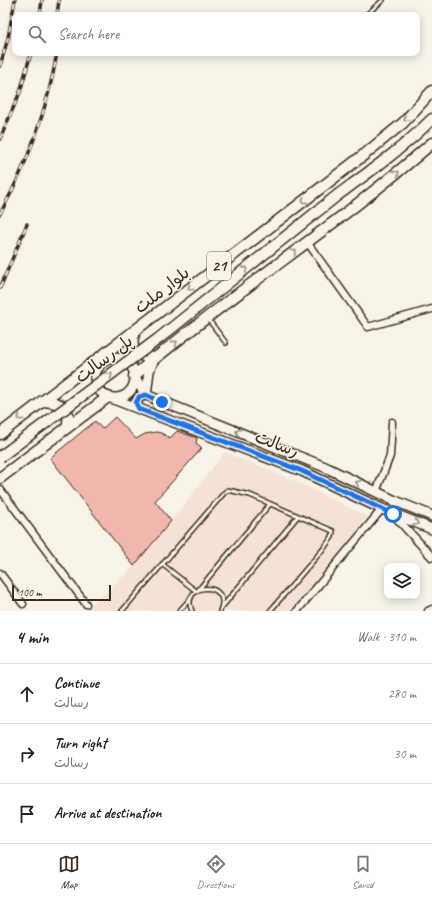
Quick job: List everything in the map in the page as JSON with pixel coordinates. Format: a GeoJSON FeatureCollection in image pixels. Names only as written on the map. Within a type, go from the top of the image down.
{"type":"FeatureCollection","features":[{"type":"Feature","properties":{"kind":"highway","name":"بلوار ملت"},"geometry":{"type":"LineString","coordinates":[[0,434],[365,154],[403,123],[432,91]]}},
{"type":"Feature","properties":{"kind":"highway","name":"پل رسالت"},"geometry":{"type":"LineString","coordinates":[[0,457],[158,339],[339,194],[411,140],[432,119]]}},
{"type":"Feature","properties":{"kind":"highway"},"geometry":{"type":"LineString","coordinates":[[134,376],[207,317],[404,168],[432,143]]}},
{"type":"Feature","properties":{"kind":"highway"},"geometry":{"type":"LineString","coordinates":[[135,331],[132,338],[132,344],[136,353],[146,357],[155,358]]}},
{"type":"Feature","properties":{"kind":"highway"},"geometry":{"type":"LineString","coordinates":[[0,478],[67,426],[108,397]]}},
{"type":"Feature","properties":{"kind":"highway"},"geometry":{"type":"LineString","coordinates":[[42,401],[54,402],[63,406],[68,413],[69,422],[67,426]]}},
{"type":"Feature","properties":{"kind":"main road"},"geometry":{"type":"LineString","coordinates":[[110,349],[117,358]]}},
{"type":"Feature","properties":{"kind":"main road"},"geometry":{"type":"LineString","coordinates":[[117,358],[127,362],[133,370],[134,382],[131,390],[123,396],[115,398],[108,397],[103,394],[96,386],[94,376],[98,366],[106,359],[117,358]]}},
{"type":"Feature","properties":{"kind":"main road"},"geometry":{"type":"LineString","coordinates":[[146,395],[149,371],[155,358]]}},
{"type":"Feature","properties":{"kind":"main road"},"geometry":{"type":"LineString","coordinates":[[84,369],[94,376]]}},
{"type":"Feature","properties":{"kind":"main road"},"geometry":{"type":"LineString","coordinates":[[134,376],[146,395]]}},
{"type":"Feature","properties":{"kind":"main road"},"geometry":{"type":"LineString","coordinates":[[139,409],[136,403],[139,397],[146,395]]}},
{"type":"Feature","properties":{"kind":"main road","name":"رسالت"},"geometry":{"type":"LineString","coordinates":[[146,395],[325,467],[376,492],[432,516]]}},
{"type":"Feature","properties":{"kind":"main road","name":"رسالت"},"geometry":{"type":"LineString","coordinates":[[108,397],[302,471],[393,514],[432,529]]}},
{"type":"Feature","properties":{"kind":"street"},"geometry":{"type":"LineString","coordinates":[[307,242],[368,327],[432,309]]}},
{"type":"Feature","properties":{"kind":"street"},"geometry":{"type":"LineString","coordinates":[[376,492],[390,456],[392,422]]}},
{"type":"Feature","properties":{"kind":"street"},"geometry":{"type":"LineString","coordinates":[[0,489],[86,604]]}},
{"type":"Feature","properties":{"kind":"street"},"geometry":{"type":"LineString","coordinates":[[297,611],[382,509]]}},
{"type":"Feature","properties":{"kind":"street"},"geometry":{"type":"LineString","coordinates":[[393,514],[432,557]]}},
{"type":"Feature","properties":{"kind":"street"},"geometry":{"type":"LineString","coordinates":[[0,573],[23,604]]}},
{"type":"Feature","properties":{"kind":"street"},"geometry":{"type":"LineString","coordinates":[[428,611],[432,609]]}},
{"type":"Feature","properties":{"kind":"lane"},"geometry":{"type":"LineString","coordinates":[[369,12],[383,0]]}},
{"type":"Feature","properties":{"kind":"lane"},"geometry":{"type":"LineString","coordinates":[[207,317],[226,343]]}},
{"type":"Feature","properties":{"kind":"lane"},"geometry":{"type":"LineString","coordinates":[[122,611],[228,490],[250,495],[332,531],[332,537],[270,611]]}},
{"type":"Feature","properties":{"kind":"lane"},"geometry":{"type":"LineString","coordinates":[[179,611],[270,504]]}},
{"type":"Feature","properties":{"kind":"lane"},"geometry":{"type":"LineString","coordinates":[[220,611],[298,516]]}},
{"type":"Feature","properties":{"kind":"lane"},"geometry":{"type":"LineString","coordinates":[[162,564],[197,590],[209,588],[214,589],[220,597],[222,607]]}},
{"type":"Feature","properties":{"kind":"lane"},"geometry":{"type":"LineString","coordinates":[[191,598],[190,603],[192,611]]}},
{"type":"Feature","properties":{"kind":"shaded area"},"geometry":{"type":"Polygon","coordinates":[[[225,452],[295,481],[368,517],[293,611],[85,611],[140,561],[225,452]]]}},
{"type":"Feature","properties":{"kind":"building"},"geometry":{"type":"Polygon","coordinates":[[[115,417],[136,439],[145,434],[156,432],[170,438],[177,431],[197,438],[196,443],[202,448],[155,501],[171,521],[134,566],[50,458],[95,421],[102,429],[115,417]]]}},
{"type":"Feature","properties":{"kind":"railway"},"geometry":{"type":"LineString","coordinates":[[13,12],[15,0]]}},
{"type":"Feature","properties":{"kind":"railway"},"geometry":{"type":"LineString","coordinates":[[40,12],[42,0]]}},
{"type":"Feature","properties":{"kind":"railway"},"geometry":{"type":"LineString","coordinates":[[57,12],[59,0]]}},
{"type":"Feature","properties":{"kind":"railway"},"geometry":{"type":"LineString","coordinates":[[0,66],[8,38],[12,16]]}},
{"type":"Feature","properties":{"kind":"railway"},"geometry":{"type":"LineString","coordinates":[[0,139],[20,92],[30,56]]}},
{"type":"Feature","properties":{"kind":"railway"},"geometry":{"type":"LineString","coordinates":[[0,214],[28,156],[48,95],[56,56]]}},
{"type":"Feature","properties":{"kind":"railway"},"geometry":{"type":"LineString","coordinates":[[0,288],[27,224]]}},
{"type":"Feature","properties":{"kind":"route"},"geometry":{"type":"LineString","coordinates":[[162,402],[146,395],[139,397],[136,403],[139,409],[302,471],[393,514]]}}]}
